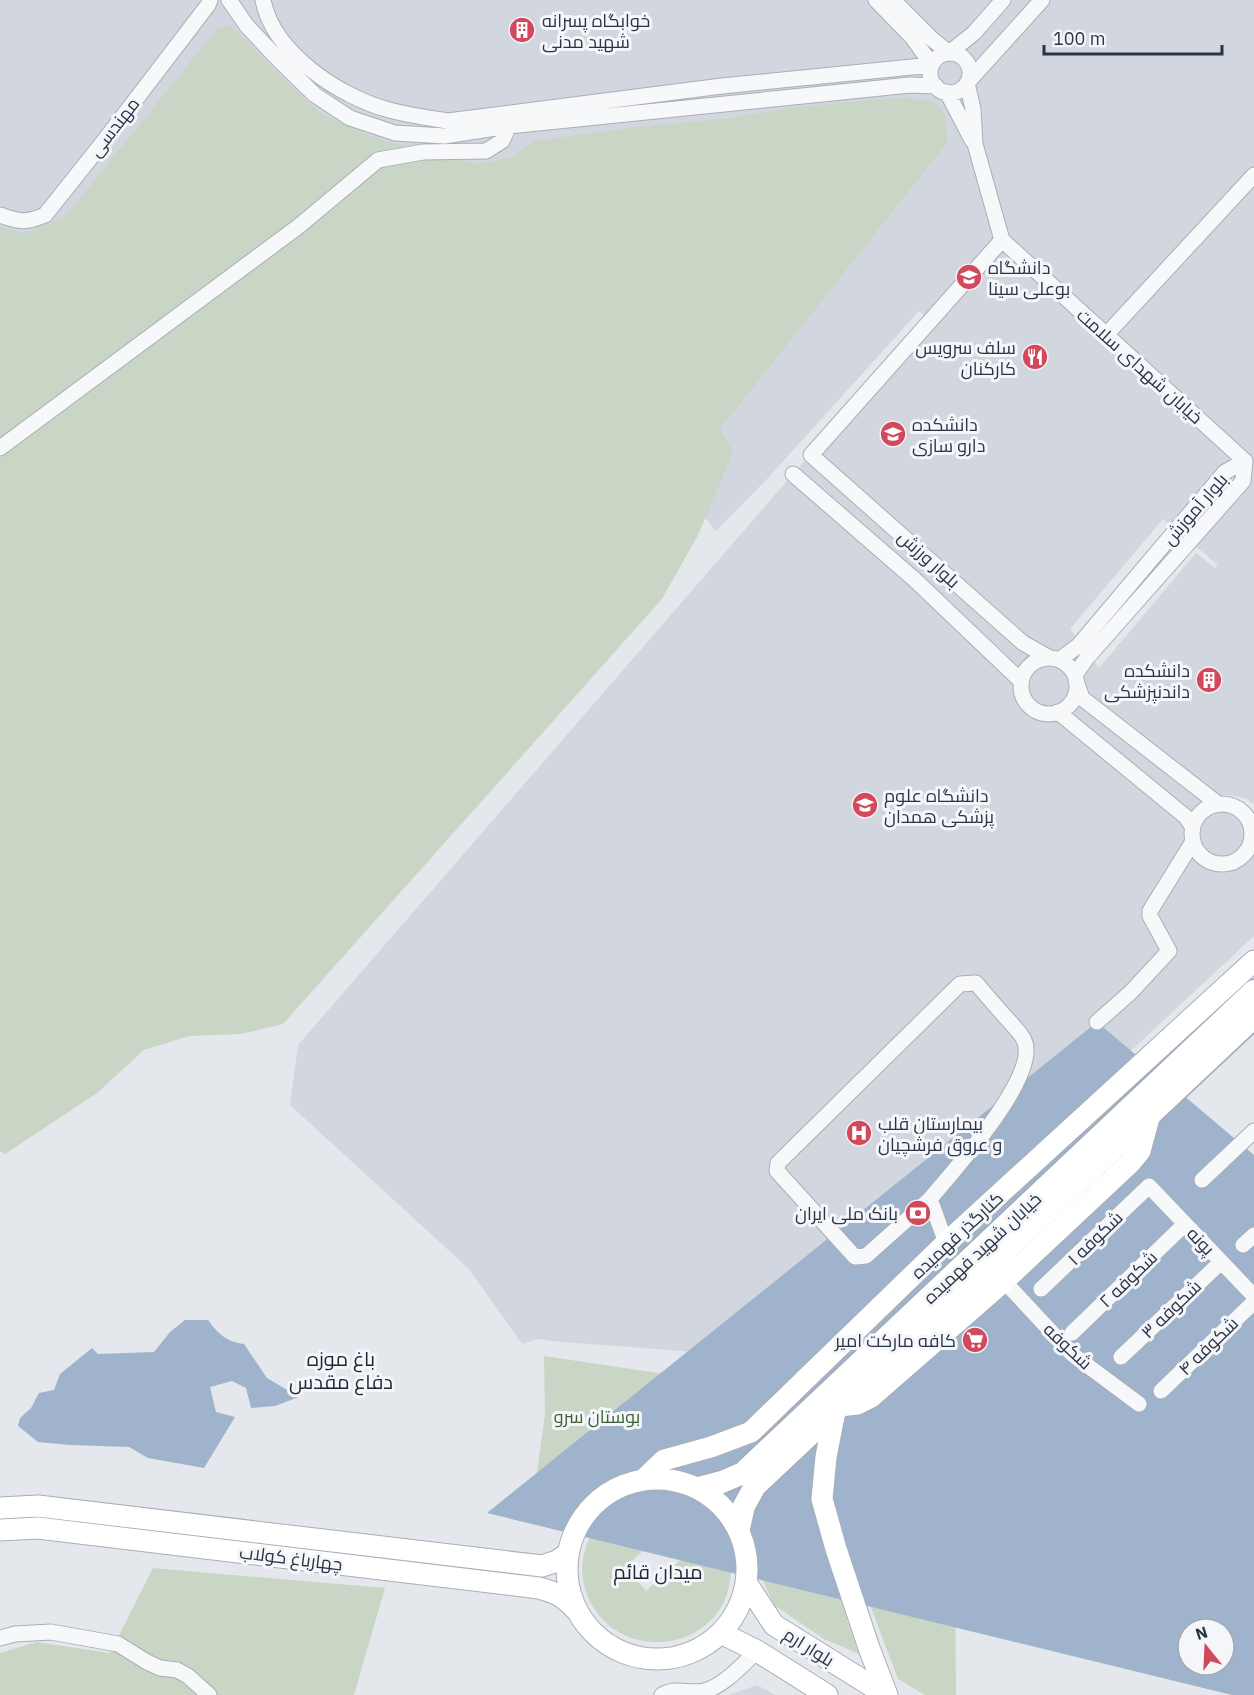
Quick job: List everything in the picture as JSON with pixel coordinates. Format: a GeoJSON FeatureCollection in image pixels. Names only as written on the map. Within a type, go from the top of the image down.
{"type":"FeatureCollection","features":[{"type":"Feature","properties":{"kind":"main road","name":"کنارگذر فهمیده"},"geometry":{"type":"LineString","coordinates":[[644,1479],[664,1460],[711,1447],[751,1432],[946,1244],[1254,961]]}},
{"type":"Feature","properties":{"kind":"main road","name":"خیابان شهید فهمیده"},"geometry":{"type":"LineString","coordinates":[[699,1488],[743,1473],[1254,991]]}},
{"type":"Feature","properties":{"kind":"main road","name":"خیابان شهید فهمیده"},"geometry":{"type":"LineString","coordinates":[[739,1528],[744,1506],[755,1486],[1150,1114],[1252,1025]]}},
{"type":"Feature","properties":{"kind":"main road"},"geometry":{"type":"LineString","coordinates":[[887,1695],[847,1582],[822,1499],[826,1457],[837,1408],[857,1404],[871,1397],[1004,1281],[1130,1163],[1140,1151],[1150,1114]]}},
{"type":"Feature","properties":{"kind":"main road"},"geometry":{"type":"LineString","coordinates":[[644,1479],[672,1479],[699,1488],[722,1505],[739,1528],[747,1555],[747,1584],[738,1611],[721,1633],[698,1650],[670,1659],[642,1658],[615,1649],[592,1632],[575,1609],[567,1582],[567,1554],[576,1527],[593,1504],[617,1487],[644,1479]]}},
{"type":"Feature","properties":{"kind":"main road","name":"چهارباغ کولاب"},"geometry":{"type":"LineString","coordinates":[[0,1508],[38,1506],[542,1566],[557,1561],[567,1554]]}},
{"type":"Feature","properties":{"kind":"main road","name":"چهارباغ کولاب"},"geometry":{"type":"LineString","coordinates":[[0,1530],[38,1528],[539,1588],[553,1591],[566,1599],[575,1609]]}},
{"type":"Feature","properties":{"kind":"main road","name":"بلوار ارم"},"geometry":{"type":"LineString","coordinates":[[747,1584],[774,1625],[887,1695]]}},
{"type":"Feature","properties":{"kind":"main road"},"geometry":{"type":"LineString","coordinates":[[758,1651],[774,1625]]}},
{"type":"Feature","properties":{"kind":"main road","name":"بلوار ارم"},"geometry":{"type":"LineString","coordinates":[[721,1633],[758,1651],[828,1695]]}},
{"type":"Feature","properties":{"kind":"street","name":"مهندسی"},"geometry":{"type":"LineString","coordinates":[[0,215],[14,221],[32,221],[45,215],[118,123],[210,0]]}},
{"type":"Feature","properties":{"kind":"street"},"geometry":{"type":"LineString","coordinates":[[230,0],[247,26],[315,95],[350,118],[395,133],[444,136],[508,120],[733,85],[932,65]]}},
{"type":"Feature","properties":{"kind":"street"},"geometry":{"type":"LineString","coordinates":[[263,0],[265,12],[288,49],[328,82],[357,99],[388,110],[424,118],[448,120],[508,120],[909,85],[959,91],[1042,0]]}},
{"type":"Feature","properties":{"kind":"street"},"geometry":{"type":"LineString","coordinates":[[876,0],[912,37],[932,65]]}},
{"type":"Feature","properties":{"kind":"street"},"geometry":{"type":"LineString","coordinates":[[892,0],[932,39],[949,53],[961,56],[969,65],[967,83],[975,144],[1002,240]]}},
{"type":"Feature","properties":{"kind":"street"},"geometry":{"type":"LineString","coordinates":[[975,144],[931,76],[932,65],[939,57],[949,53],[974,33],[1003,0]]}},
{"type":"Feature","properties":{"kind":"street"},"geometry":{"type":"LineString","coordinates":[[0,448],[299,226],[378,160],[423,152],[486,151],[502,141],[508,120]]}},
{"type":"Feature","properties":{"kind":"street"},"geometry":{"type":"LineString","coordinates":[[1106,335],[1254,175]]}},
{"type":"Feature","properties":{"kind":"street","name":"خیابان شهدای سلامت"},"geometry":{"type":"LineString","coordinates":[[1002,240],[1245,461]]}},
{"type":"Feature","properties":{"kind":"street","name":"بلوار ورزش"},"geometry":{"type":"LineString","coordinates":[[1002,240],[811,455],[1023,643],[1055,659]]}},
{"type":"Feature","properties":{"kind":"street","name":"بلوار آموزش"},"geometry":{"type":"LineString","coordinates":[[1055,659],[1078,646],[1225,472],[1245,461]]}},
{"type":"Feature","properties":{"kind":"street","name":"بلوار آموزش"},"geometry":{"type":"LineString","coordinates":[[1075,678],[1086,659],[1243,481],[1245,461]]}},
{"type":"Feature","properties":{"kind":"street","name":"بلوار ورزش"},"geometry":{"type":"LineString","coordinates":[[793,474],[914,579],[1021,681]]}},
{"type":"Feature","properties":{"kind":"street"},"geometry":{"type":"LineString","coordinates":[[1170,539],[1182,550]]}},
{"type":"Feature","properties":{"kind":"street"},"geometry":{"type":"LineString","coordinates":[[1075,678],[1075,696],[1071,703],[1058,712],[1048,714],[1039,712],[1031,707],[1021,691],[1024,674],[1035,662],[1055,659],[1066,664],[1075,678],[1082,698],[1218,804]]}},
{"type":"Feature","properties":{"kind":"street"},"geometry":{"type":"LineString","coordinates":[[1058,712],[1186,818],[1192,826]]}},
{"type":"Feature","properties":{"kind":"street"},"geometry":{"type":"LineString","coordinates":[[1218,804],[1235,807],[1248,818],[1253,826],[1250,854],[1229,864],[1220,865],[1211,863],[1196,851],[1191,834],[1192,826],[1202,811],[1218,804]]}},
{"type":"Feature","properties":{"kind":"street"},"geometry":{"type":"LineString","coordinates":[[1097,1022],[1131,992],[1169,951],[1150,916],[1150,911],[1192,843]]}},
{"type":"Feature","properties":{"kind":"street"},"geometry":{"type":"LineString","coordinates":[[976,983],[1024,1039],[1028,1051],[1025,1065],[1013,1089],[984,1134],[930,1199],[866,1256],[855,1257],[777,1171],[778,1163],[960,984],[976,983]]}},
{"type":"Feature","properties":{"kind":"street"},"geometry":{"type":"LineString","coordinates":[[1202,1180],[1254,1131]]}},
{"type":"Feature","properties":{"kind":"street","name":"پونه"},"geometry":{"type":"LineString","coordinates":[[1149,1186],[1254,1296]]}},
{"type":"Feature","properties":{"kind":"street","name":"شکوفه ۱"},"geometry":{"type":"LineString","coordinates":[[1041,1289],[1149,1186]]}},
{"type":"Feature","properties":{"kind":"street"},"geometry":{"type":"LineString","coordinates":[[930,1199],[946,1244]]}},
{"type":"Feature","properties":{"kind":"street","name":"شکوفه ۲"},"geometry":{"type":"LineString","coordinates":[[1072,1333],[1185,1224]]}},
{"type":"Feature","properties":{"kind":"street","name":"شکوفه ۳"},"geometry":{"type":"LineString","coordinates":[[1121,1357],[1221,1262]]}},
{"type":"Feature","properties":{"kind":"street","name":"شکوفه"},"geometry":{"type":"LineString","coordinates":[[1004,1281],[1072,1354],[1139,1404]]}},
{"type":"Feature","properties":{"kind":"street","name":"شکوفه ۴"},"geometry":{"type":"LineString","coordinates":[[1161,1390],[1254,1302]]}},
{"type":"Feature","properties":{"kind":"street"},"geometry":{"type":"LineString","coordinates":[[0,1638],[15,1634],[51,1632],[118,1644],[160,1668],[177,1670],[188,1676],[208,1695]]}},
{"type":"Feature","properties":{"kind":"street"},"geometry":{"type":"LineString","coordinates":[[662,1695],[668,1691],[702,1691],[714,1687],[758,1651]]}},
{"type":"Feature","properties":{"kind":"shaded area"},"geometry":{"type":"Polygon","coordinates":[[[0,0],[1254,0],[1254,804],[1245,798],[1230,795],[1196,795],[1254,816],[1254,936],[799,1360],[538,1339],[522,1344],[469,1269],[290,1105],[298,1045],[793,474],[931,321],[919,311],[767,479],[716,531],[665,469],[0,246],[0,0]],[[1163,519],[1070,629],[1099,668],[1196,553],[1215,568],[1218,565],[1163,519]]]}},
{"type":"Feature","properties":{"kind":"shaded area"},"geometry":{"type":"Polygon","coordinates":[[[757,1685],[776,1695],[729,1695],[757,1685]]]}},
{"type":"Feature","properties":{"kind":"green space"},"geometry":{"type":"Polygon","coordinates":[[[230,25],[320,113],[370,136],[423,152],[478,164],[513,157],[533,141],[723,119],[791,108],[910,98],[938,104],[946,118],[947,143],[720,429],[733,452],[698,535],[662,599],[283,1024],[241,1034],[189,1036],[144,1050],[97,1093],[5,1154],[0,1151],[0,226],[25,234],[65,217],[217,29],[230,25]]]}},
{"type":"Feature","properties":{"kind":"green space","name":"بوستان سرو"},"geometry":{"type":"Polygon","coordinates":[[[544,1356],[779,1391],[536,1480],[545,1414],[544,1356]]]}},
{"type":"Feature","properties":{"kind":"green space","name":"میدان قائم"},"geometry":{"type":"Polygon","coordinates":[[[661,1494],[694,1504],[714,1520],[727,1546],[731,1576],[723,1604],[715,1616],[703,1627],[690,1635],[659,1642],[639,1640],[621,1633],[606,1622],[594,1608],[586,1592],[582,1574],[584,1554],[591,1535],[602,1518],[623,1502],[661,1494]],[[690,1508],[625,1567],[646,1591],[712,1531],[690,1508]]]}},
{"type":"Feature","properties":{"kind":"green space"},"geometry":{"type":"Polygon","coordinates":[[[755,1522],[822,1535],[859,1654],[824,1639],[774,1605],[763,1581],[755,1522]]]}},
{"type":"Feature","properties":{"kind":"green space"},"geometry":{"type":"Polygon","coordinates":[[[153,1568],[385,1588],[354,1695],[0,1695],[0,1653],[36,1642],[110,1653],[153,1568]]]}},
{"type":"Feature","properties":{"kind":"green space"},"geometry":{"type":"Polygon","coordinates":[[[856,1568],[955,1572],[956,1695],[925,1695],[898,1679],[856,1568]]]}},
{"type":"Feature","properties":{"kind":"water"},"geometry":{"type":"Polygon","coordinates":[[[1097,1022],[1254,1155],[1254,1695],[1232,1695],[487,1513],[1097,1022]]]}},
{"type":"Feature","properties":{"kind":"water"},"geometry":{"type":"Polygon","coordinates":[[[185,1320],[208,1320],[223,1336],[244,1344],[267,1378],[299,1397],[275,1406],[251,1408],[246,1388],[232,1381],[210,1387],[216,1412],[235,1417],[204,1468],[148,1458],[129,1447],[38,1442],[18,1426],[20,1418],[31,1408],[39,1393],[54,1390],[60,1374],[92,1348],[98,1354],[154,1352],[170,1332],[185,1320]]]}},
{"type":"Feature","properties":{"kind":"place","name":"خوابگاه پسرانه شهید مدنی"},"geometry":{"type":"Point","coordinates":[522,30]}},
{"type":"Feature","properties":{"kind":"place","name":"دانشگاه بوعلی سینا"},"geometry":{"type":"Point","coordinates":[969,277]}},
{"type":"Feature","properties":{"kind":"place","name":"سلف سرویس کارکنان"},"geometry":{"type":"Point","coordinates":[1035,357]}},
{"type":"Feature","properties":{"kind":"place","name":"دانشکده دارو سازی"},"geometry":{"type":"Point","coordinates":[893,434]}},
{"type":"Feature","properties":{"kind":"place","name":"دانشکده داندنپزشکی"},"geometry":{"type":"Point","coordinates":[1209,680]}},
{"type":"Feature","properties":{"kind":"place","name":"دانشگاه علوم پزشکی همدان"},"geometry":{"type":"Point","coordinates":[865,805]}},
{"type":"Feature","properties":{"kind":"place","name":"بیمارستان قلب و عروق فرشچیان"},"geometry":{"type":"Point","coordinates":[859,1133]}},
{"type":"Feature","properties":{"kind":"place","name":"بانک ملی ایران"},"geometry":{"type":"Point","coordinates":[918,1213]}},
{"type":"Feature","properties":{"kind":"place","name":"کافه مارکت امیر"},"geometry":{"type":"Point","coordinates":[975,1340]}},
{"type":"Feature","properties":{"kind":"district","name":"باغ موزه دفاع مقدس"},"geometry":{"type":"Point","coordinates":[341,1370]}},
{"type":"Feature","properties":{"kind":"district","name":"میدان قائم"},"geometry":{"type":"Point","coordinates":[658,1571]}}]}
